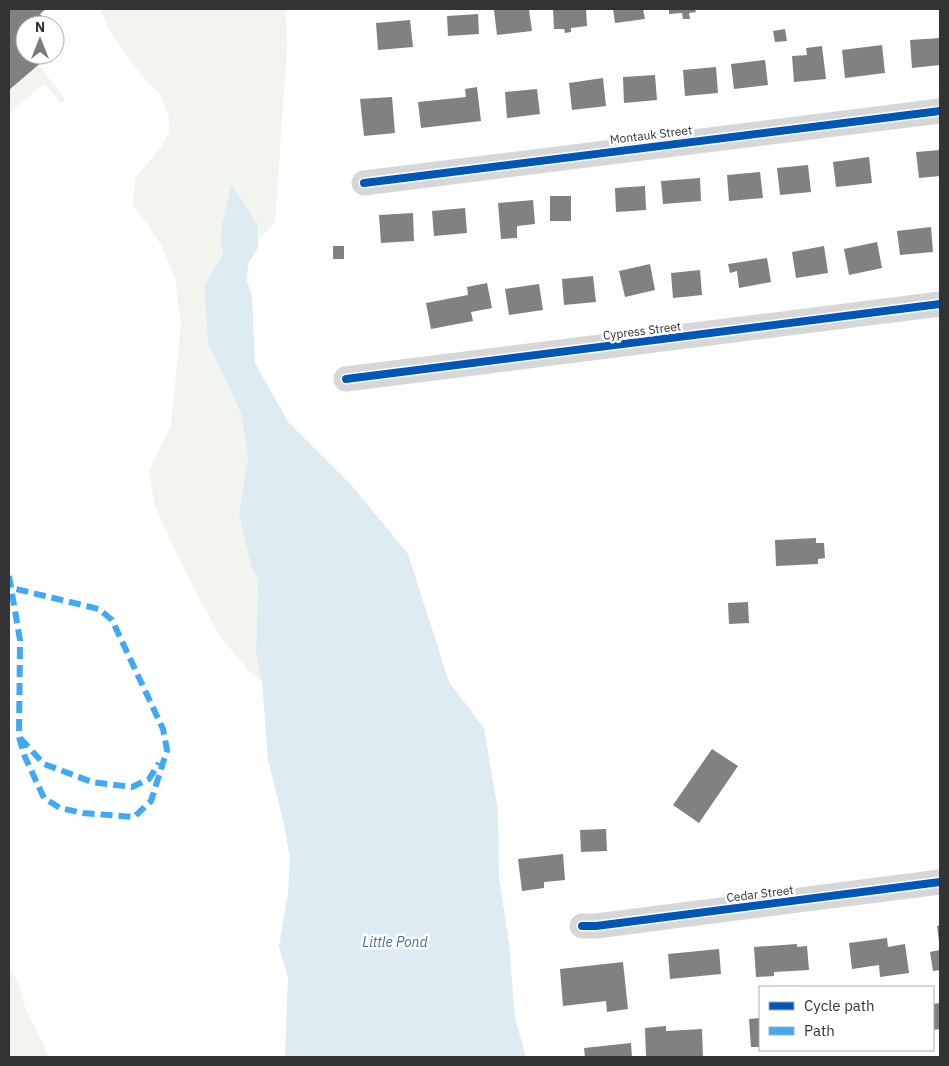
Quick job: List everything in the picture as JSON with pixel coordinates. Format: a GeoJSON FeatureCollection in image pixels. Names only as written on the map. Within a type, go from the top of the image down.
{"type":"FeatureCollection","features":[{"type":"Feature","properties":{"kind":"street","name":"Montauk Street"},"geometry":{"type":"LineString","coordinates":[[364,183],[940,111]]}},
{"type":"Feature","properties":{"kind":"street","name":"Cypress Street"},"geometry":{"type":"LineString","coordinates":[[346,379],[940,304]]}},
{"type":"Feature","properties":{"kind":"street","name":"Cedar Street"},"geometry":{"type":"LineString","coordinates":[[582,926],[596,926],[940,882]]}},
{"type":"Feature","properties":{"kind":"shaded area"},"geometry":{"type":"Polygon","coordinates":[[[99,9],[286,9],[287,48],[275,223],[259,239],[258,225],[220,240],[223,253],[204,287],[208,343],[241,413],[248,458],[239,514],[251,566],[258,580],[256,654],[262,682],[248,670],[220,636],[191,583],[155,507],[149,472],[171,424],[181,326],[175,278],[162,246],[133,205],[135,178],[162,146],[169,131],[169,118],[161,95],[142,77],[111,33],[99,9]]]}},
{"type":"Feature","properties":{"kind":"shaded area"},"geometry":{"type":"Polygon","coordinates":[[[39,65],[66,101],[60,102],[44,83],[9,114],[9,90],[39,65]]]}},
{"type":"Feature","properties":{"kind":"shaded area"},"geometry":{"type":"Polygon","coordinates":[[[9,968],[20,986],[25,1007],[42,1040],[48,1057],[9,1057],[9,968]]]}},
{"type":"Feature","properties":{"kind":"water","name":"Little Pond"},"geometry":{"type":"Polygon","coordinates":[[[231,184],[258,225],[258,248],[248,264],[247,281],[252,297],[255,363],[288,422],[353,487],[408,554],[449,682],[484,728],[498,810],[499,878],[509,943],[515,1018],[526,1057],[285,1057],[288,977],[279,947],[288,892],[290,860],[284,824],[268,759],[262,682],[256,654],[258,580],[251,566],[239,514],[248,457],[241,413],[208,343],[204,287],[223,253],[220,240],[231,184]]]}},
{"type":"Feature","properties":{"kind":"building"},"geometry":{"type":"Polygon","coordinates":[[[9,9],[46,9],[41,15],[15,15],[15,65],[38,65],[9,90],[9,9]]]}},
{"type":"Feature","properties":{"kind":"building"},"geometry":{"type":"Polygon","coordinates":[[[529,9],[532,31],[497,35],[494,10],[529,9]]]}},
{"type":"Feature","properties":{"kind":"building"},"geometry":{"type":"Polygon","coordinates":[[[553,9],[586,9],[587,26],[571,28],[571,32],[565,33],[564,29],[554,29],[553,9]]]}},
{"type":"Feature","properties":{"kind":"building"},"geometry":{"type":"Polygon","coordinates":[[[613,9],[643,9],[645,19],[615,23],[613,9]]]}},
{"type":"Feature","properties":{"kind":"building"},"geometry":{"type":"Polygon","coordinates":[[[669,9],[695,9],[696,12],[689,13],[690,19],[683,19],[682,13],[669,14],[669,9]]]}},
{"type":"Feature","properties":{"kind":"building"},"geometry":{"type":"Polygon","coordinates":[[[478,14],[479,34],[448,36],[447,16],[478,14]]]}},
{"type":"Feature","properties":{"kind":"building"},"geometry":{"type":"Polygon","coordinates":[[[410,20],[413,47],[378,50],[376,23],[410,20]]]}},
{"type":"Feature","properties":{"kind":"building"},"geometry":{"type":"Polygon","coordinates":[[[785,29],[787,41],[775,42],[773,31],[785,29]]]}},
{"type":"Feature","properties":{"kind":"building"},"geometry":{"type":"Polygon","coordinates":[[[940,38],[940,65],[912,68],[910,40],[940,38]]]}},
{"type":"Feature","properties":{"kind":"building"},"geometry":{"type":"Polygon","coordinates":[[[882,45],[885,73],[845,78],[842,50],[882,45]]]}},
{"type":"Feature","properties":{"kind":"building"},"geometry":{"type":"Polygon","coordinates":[[[822,46],[826,79],[794,82],[792,56],[807,55],[806,48],[822,46]]]}},
{"type":"Feature","properties":{"kind":"building"},"geometry":{"type":"Polygon","coordinates":[[[765,60],[768,85],[734,89],[731,64],[765,60]]]}},
{"type":"Feature","properties":{"kind":"building"},"geometry":{"type":"Polygon","coordinates":[[[716,67],[718,93],[685,96],[683,70],[716,67]]]}},
{"type":"Feature","properties":{"kind":"building"},"geometry":{"type":"Polygon","coordinates":[[[655,75],[657,100],[624,103],[623,77],[655,75]]]}},
{"type":"Feature","properties":{"kind":"building"},"geometry":{"type":"Polygon","coordinates":[[[603,78],[606,106],[572,110],[569,83],[603,78]]]}},
{"type":"Feature","properties":{"kind":"building"},"geometry":{"type":"Polygon","coordinates":[[[477,87],[481,121],[421,128],[418,102],[466,97],[465,89],[477,87]]]}},
{"type":"Feature","properties":{"kind":"building"},"geometry":{"type":"Polygon","coordinates":[[[537,89],[540,114],[507,118],[505,92],[537,89]]]}},
{"type":"Feature","properties":{"kind":"building"},"geometry":{"type":"Polygon","coordinates":[[[392,97],[395,133],[364,136],[360,99],[392,97]]]}},
{"type":"Feature","properties":{"kind":"building"},"geometry":{"type":"Polygon","coordinates":[[[940,150],[940,176],[919,178],[916,152],[940,150]]]}},
{"type":"Feature","properties":{"kind":"building"},"geometry":{"type":"Polygon","coordinates":[[[869,157],[872,183],[836,187],[833,162],[869,157]]]}},
{"type":"Feature","properties":{"kind":"building"},"geometry":{"type":"Polygon","coordinates":[[[808,165],[811,192],[780,195],[777,168],[808,165]]]}},
{"type":"Feature","properties":{"kind":"building"},"geometry":{"type":"Polygon","coordinates":[[[760,172],[763,198],[729,201],[727,175],[760,172]]]}},
{"type":"Feature","properties":{"kind":"building"},"geometry":{"type":"Polygon","coordinates":[[[700,178],[701,201],[663,204],[661,181],[700,178]]]}},
{"type":"Feature","properties":{"kind":"building"},"geometry":{"type":"Polygon","coordinates":[[[645,186],[646,210],[616,212],[615,188],[645,186]]]}},
{"type":"Feature","properties":{"kind":"building"},"geometry":{"type":"Polygon","coordinates":[[[550,196],[571,196],[571,221],[550,221],[550,196]]]}},
{"type":"Feature","properties":{"kind":"building"},"geometry":{"type":"Polygon","coordinates":[[[533,200],[535,224],[517,226],[517,238],[501,239],[498,203],[533,200]]]}},
{"type":"Feature","properties":{"kind":"building"},"geometry":{"type":"Polygon","coordinates":[[[465,208],[467,233],[434,236],[432,211],[465,208]]]}},
{"type":"Feature","properties":{"kind":"building"},"geometry":{"type":"Polygon","coordinates":[[[413,213],[414,241],[381,243],[379,215],[413,213]]]}},
{"type":"Feature","properties":{"kind":"building"},"geometry":{"type":"Polygon","coordinates":[[[931,227],[933,252],[900,255],[897,231],[931,227]]]}},
{"type":"Feature","properties":{"kind":"building"},"geometry":{"type":"Polygon","coordinates":[[[877,242],[882,268],[849,275],[844,249],[877,242]]]}},
{"type":"Feature","properties":{"kind":"building"},"geometry":{"type":"Polygon","coordinates":[[[333,246],[344,246],[344,259],[333,259],[333,246]]]}},
{"type":"Feature","properties":{"kind":"building"},"geometry":{"type":"Polygon","coordinates":[[[824,246],[828,273],[796,278],[792,252],[824,246]]]}},
{"type":"Feature","properties":{"kind":"building"},"geometry":{"type":"Polygon","coordinates":[[[767,258],[771,282],[739,288],[737,271],[730,273],[728,264],[767,258]]]}},
{"type":"Feature","properties":{"kind":"building"},"geometry":{"type":"Polygon","coordinates":[[[650,264],[655,290],[625,297],[619,271],[650,264]]]}},
{"type":"Feature","properties":{"kind":"building"},"geometry":{"type":"Polygon","coordinates":[[[700,270],[702,295],[673,298],[671,273],[700,270]]]}},
{"type":"Feature","properties":{"kind":"building"},"geometry":{"type":"Polygon","coordinates":[[[593,276],[596,302],[564,305],[562,279],[593,276]]]}},
{"type":"Feature","properties":{"kind":"building"},"geometry":{"type":"Polygon","coordinates":[[[487,283],[492,308],[471,312],[473,321],[431,329],[426,303],[468,295],[467,287],[487,283]]]}},
{"type":"Feature","properties":{"kind":"building"},"geometry":{"type":"Polygon","coordinates":[[[539,284],[543,310],[509,315],[505,289],[539,284]]]}},
{"type":"Feature","properties":{"kind":"building"},"geometry":{"type":"Polygon","coordinates":[[[816,538],[816,543],[824,543],[825,558],[818,559],[818,564],[776,566],[775,540],[816,538]]]}},
{"type":"Feature","properties":{"kind":"building"},"geometry":{"type":"Polygon","coordinates":[[[748,602],[749,623],[729,624],[728,603],[748,602]]]}},
{"type":"Feature","properties":{"kind":"building"},"geometry":{"type":"Polygon","coordinates":[[[712,749],[738,766],[699,823],[673,805],[712,749]]]}},
{"type":"Feature","properties":{"kind":"building"},"geometry":{"type":"Polygon","coordinates":[[[606,829],[607,851],[581,852],[580,830],[606,829]]]}},
{"type":"Feature","properties":{"kind":"building"},"geometry":{"type":"Polygon","coordinates":[[[563,854],[565,880],[544,882],[544,888],[522,891],[518,859],[563,854]]]}},
{"type":"Feature","properties":{"kind":"building"},"geometry":{"type":"Polygon","coordinates":[[[940,925],[940,942],[939,942],[937,926],[940,925]]]}},
{"type":"Feature","properties":{"kind":"building"},"geometry":{"type":"Polygon","coordinates":[[[887,938],[888,947],[905,944],[909,973],[880,977],[879,965],[852,969],[849,943],[887,938]]]}},
{"type":"Feature","properties":{"kind":"building"},"geometry":{"type":"Polygon","coordinates":[[[797,944],[797,947],[807,946],[809,970],[774,972],[774,976],[756,977],[754,947],[797,944]]]}},
{"type":"Feature","properties":{"kind":"building"},"geometry":{"type":"Polygon","coordinates":[[[719,949],[721,974],[670,979],[668,954],[719,949]]]}},
{"type":"Feature","properties":{"kind":"building"},"geometry":{"type":"Polygon","coordinates":[[[940,950],[940,970],[933,971],[930,952],[940,950]]]}},
{"type":"Feature","properties":{"kind":"building"},"geometry":{"type":"Polygon","coordinates":[[[623,962],[628,1009],[607,1012],[606,1001],[563,1006],[560,969],[623,962]]]}},
{"type":"Feature","properties":{"kind":"building"},"geometry":{"type":"Polygon","coordinates":[[[940,1003],[940,1029],[934,1030],[934,1004],[940,1003]]]}},
{"type":"Feature","properties":{"kind":"building"},"geometry":{"type":"Polygon","coordinates":[[[759,1018],[759,1047],[751,1047],[749,1019],[759,1018]]]}},
{"type":"Feature","properties":{"kind":"building"},"geometry":{"type":"Polygon","coordinates":[[[666,1026],[666,1031],[702,1029],[703,1057],[646,1057],[645,1028],[666,1026]]]}},
{"type":"Feature","properties":{"kind":"building"},"geometry":{"type":"Polygon","coordinates":[[[631,1043],[632,1057],[585,1057],[584,1048],[631,1043]]]}},
{"type":"Feature","properties":{"kind":"marked path"},"geometry":{"type":"LineString","coordinates":[[9,576],[20,640],[19,737],[25,757],[44,798],[60,808],[83,813],[134,817],[151,801],[167,750],[163,729],[112,620],[99,609],[12,588],[9,587]]}},
{"type":"Feature","properties":{"kind":"marked path"},"geometry":{"type":"LineString","coordinates":[[20,738],[44,764],[92,782],[132,787],[149,779],[159,763]]}},
{"type":"Feature","properties":{"kind":"cycle path"},"geometry":{"type":"LineString","coordinates":[[364,183],[940,111]]}},
{"type":"Feature","properties":{"kind":"cycle path"},"geometry":{"type":"LineString","coordinates":[[346,379],[940,304]]}},
{"type":"Feature","properties":{"kind":"cycle path"},"geometry":{"type":"LineString","coordinates":[[582,926],[596,926],[940,882]]}}]}
